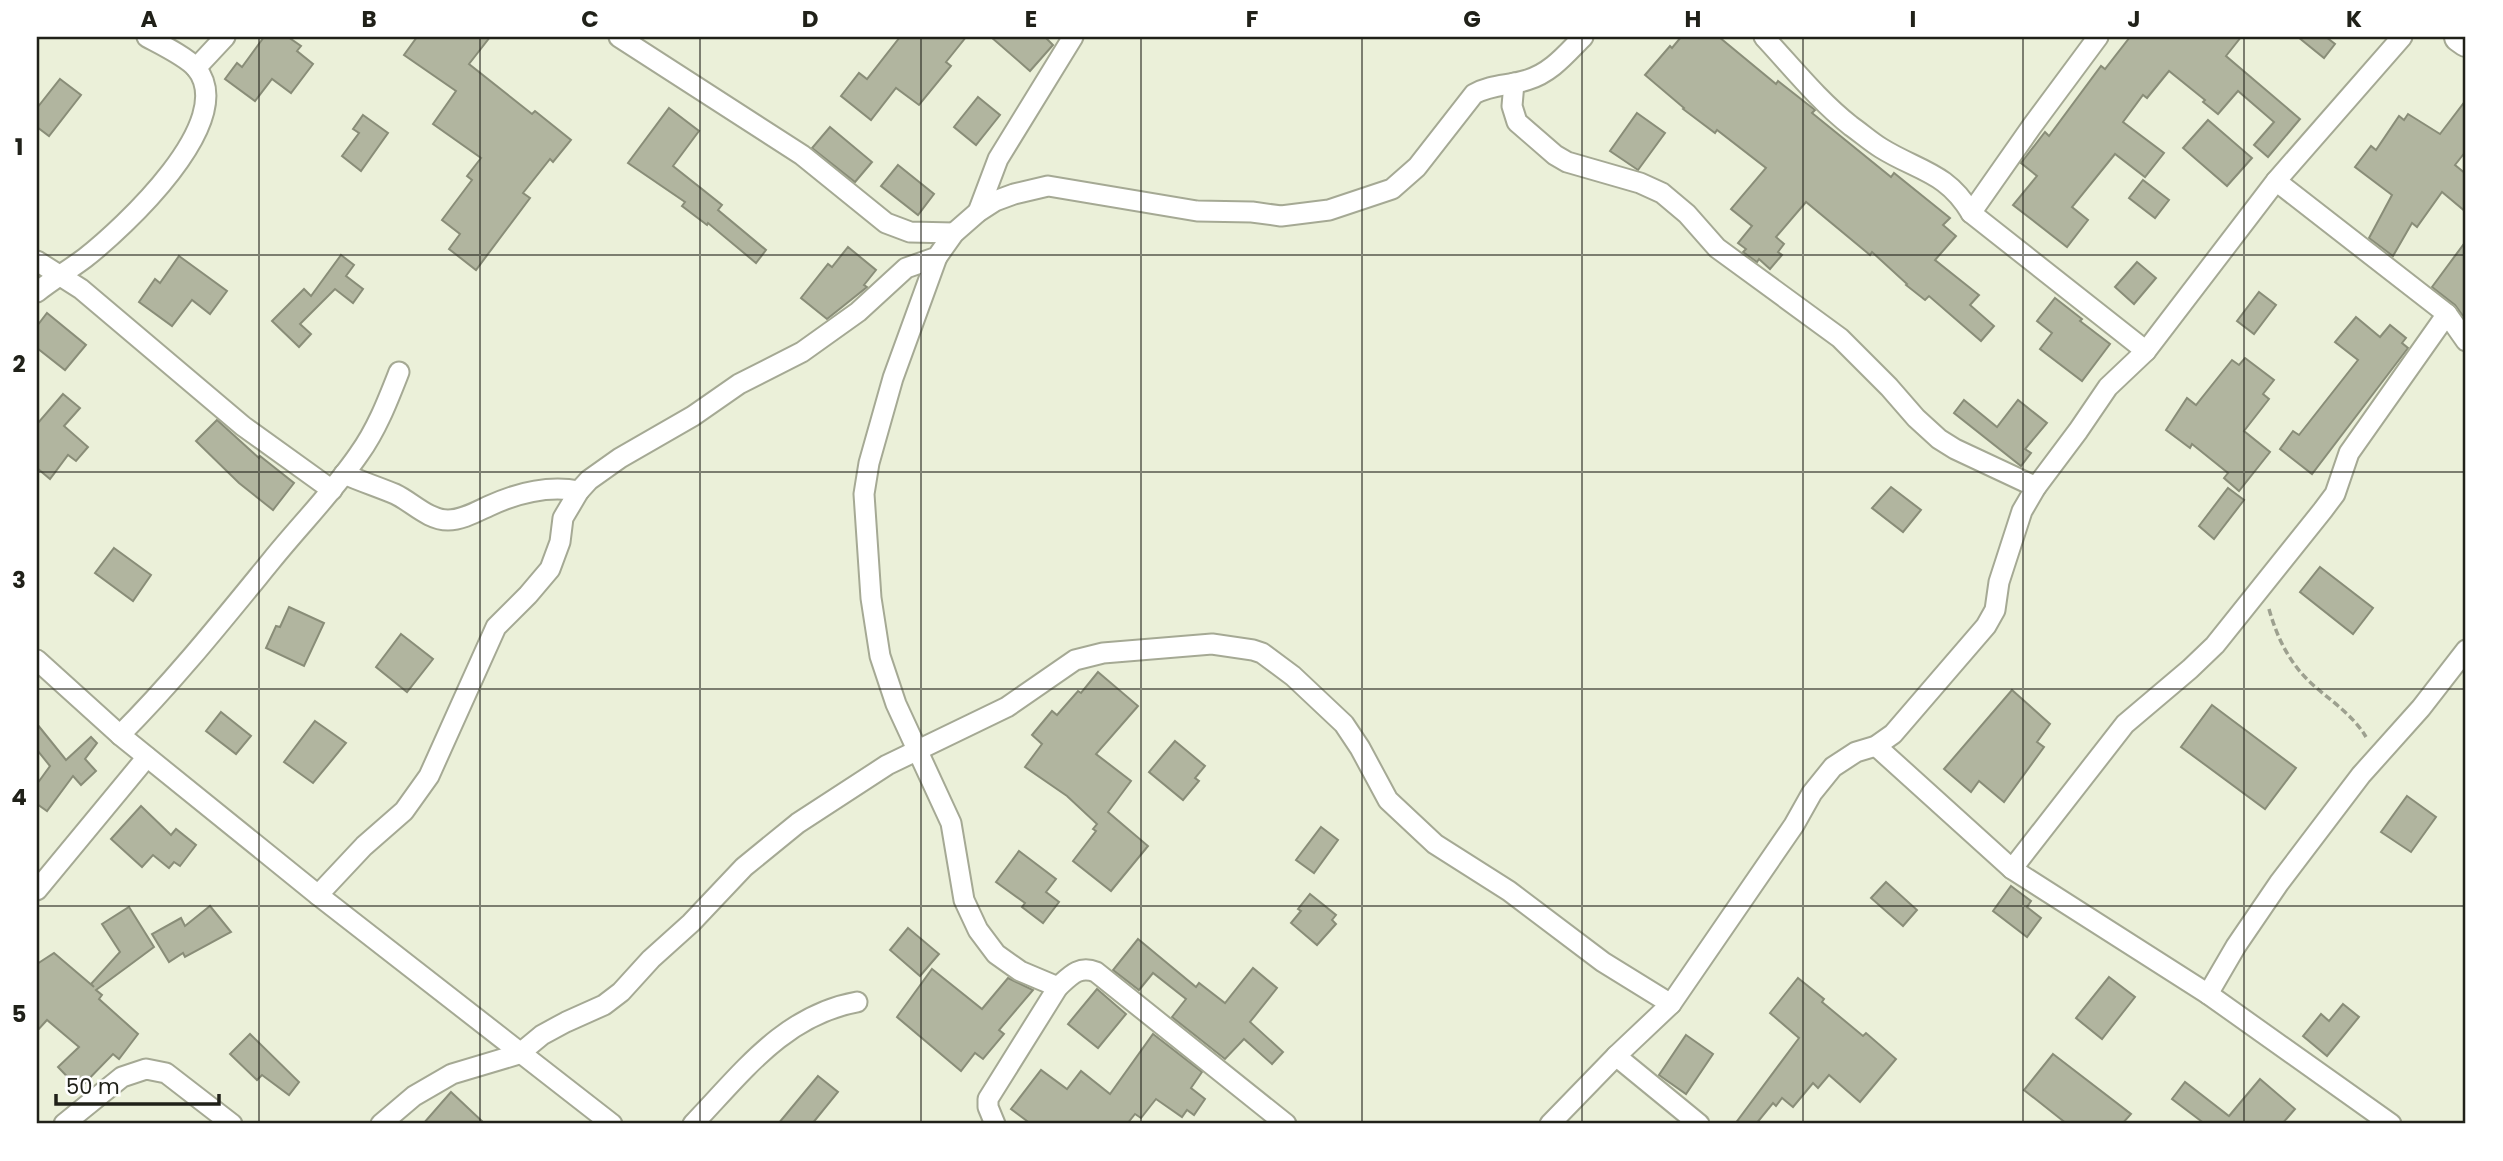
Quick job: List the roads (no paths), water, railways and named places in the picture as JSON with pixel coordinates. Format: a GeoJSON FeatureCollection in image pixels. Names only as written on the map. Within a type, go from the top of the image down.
{"type":"FeatureCollection","features":[{"type":"Feature","properties":{"kind":"street"},"geometry":{"type":"LineString","coordinates":[[37,292],[109,238],[153,194],[191,144],[204,106],[202,78],[196,68],[147,37]]}},
{"type":"Feature","properties":{"kind":"street"},"geometry":{"type":"LineString","coordinates":[[196,68],[225,37]]}},
{"type":"Feature","properties":{"kind":"street"},"geometry":{"type":"LineString","coordinates":[[618,37],[802,155],[886,223],[910,232],[954,233]]}},
{"type":"Feature","properties":{"kind":"street"},"geometry":{"type":"LineString","coordinates":[[978,212],[998,159],[1073,37]]}},
{"type":"Feature","properties":{"kind":"street"},"geometry":{"type":"LineString","coordinates":[[1058,987],[1020,971],[996,954],[978,930],[964,901],[951,822],[896,704],[880,656],[871,598],[864,494],[869,463],[893,378],[937,257],[954,233],[995,201],[1048,186],[1197,211],[1252,212],[1281,216],[1315,213],[1386,193],[1417,167],[1474,94],[1496,84],[1514,83],[1540,76],[1552,68],[1583,37]]}},
{"type":"Feature","properties":{"kind":"street"},"geometry":{"type":"LineString","coordinates":[[1764,37],[1819,98],[1848,124],[1881,148],[1940,178],[1962,198],[1971,213],[2146,351]]}},
{"type":"Feature","properties":{"kind":"street"},"geometry":{"type":"LineString","coordinates":[[1971,213],[2098,37]]}},
{"type":"Feature","properties":{"kind":"street"},"geometry":{"type":"LineString","coordinates":[[1550,1124],[1671,1004],[1794,825],[1812,793],[1833,766],[1856,751],[1876,746],[1898,728],[1986,626],[1995,610],[1999,582],[2022,511],[2036,487],[2108,387],[2146,351],[2277,181],[2402,37]]}},
{"type":"Feature","properties":{"kind":"street"},"geometry":{"type":"LineString","coordinates":[[2459,37],[2466,43]]}},
{"type":"Feature","properties":{"kind":"street"},"geometry":{"type":"LineString","coordinates":[[1514,83],[1512,106],[1517,122],[1555,155],[1567,162],[1640,183],[1662,193],[1686,214],[1717,248],[1840,338],[1939,439],[2036,487]]}},
{"type":"Feature","properties":{"kind":"street"},"geometry":{"type":"LineString","coordinates":[[2277,181],[2447,314],[2466,341]]}},
{"type":"Feature","properties":{"kind":"street"},"geometry":{"type":"LineString","coordinates":[[318,895],[419,793],[496,628],[541,580],[556,558],[563,518],[589,480],[693,416],[739,384],[802,352],[858,312],[906,268],[937,257]]}},
{"type":"Feature","properties":{"kind":"street"},"geometry":{"type":"LineString","coordinates":[[37,261],[62,275],[136,334],[243,426],[338,482],[396,495],[435,518],[445,520],[468,516],[534,491],[561,488],[579,491]]}},
{"type":"Feature","properties":{"kind":"street"},"geometry":{"type":"LineString","coordinates":[[2012,869],[2125,724],[2215,645],[2335,494],[2349,453],[2447,314]]}},
{"type":"Feature","properties":{"kind":"street"},"geometry":{"type":"LineString","coordinates":[[120,735],[181,671],[307,516],[338,482],[375,427],[399,372]]}},
{"type":"Feature","properties":{"kind":"street"},"geometry":{"type":"LineString","coordinates":[[381,1124],[414,1096],[452,1074],[519,1054],[542,1035],[614,998],[744,867],[798,823],[887,765],[1007,707],[1082,657],[1103,653],[1212,644],[1262,653],[1293,676],[1343,724],[1360,748],[1388,800],[1435,844],[1509,891],[1603,962],[1671,1004]]}},
{"type":"Feature","properties":{"kind":"street"},"geometry":{"type":"LineString","coordinates":[[2208,994],[2236,946],[2279,883],[2369,766],[2421,708],[2466,650]]}},
{"type":"Feature","properties":{"kind":"street"},"geometry":{"type":"LineString","coordinates":[[37,660],[120,735],[318,895],[612,1124]]}},
{"type":"Feature","properties":{"kind":"street"},"geometry":{"type":"LineString","coordinates":[[1876,746],[2012,869],[2208,994],[2391,1124]]}},
{"type":"Feature","properties":{"kind":"street"},"geometry":{"type":"LineString","coordinates":[[37,890],[147,757]]}},
{"type":"Feature","properties":{"kind":"street"},"geometry":{"type":"LineString","coordinates":[[995,1124],[988,1107],[988,1099],[1058,987],[1075,972],[1083,969],[1096,972],[1286,1124]]}},
{"type":"Feature","properties":{"kind":"street"},"geometry":{"type":"LineString","coordinates":[[693,1124],[773,1041],[812,1016],[858,1002]]}},
{"type":"Feature","properties":{"kind":"street"},"geometry":{"type":"LineString","coordinates":[[1616,1056],[1699,1124]]}},
{"type":"Feature","properties":{"kind":"street"},"geometry":{"type":"LineString","coordinates":[[64,1124],[122,1077],[146,1069],[166,1073],[232,1124]]}}]}
